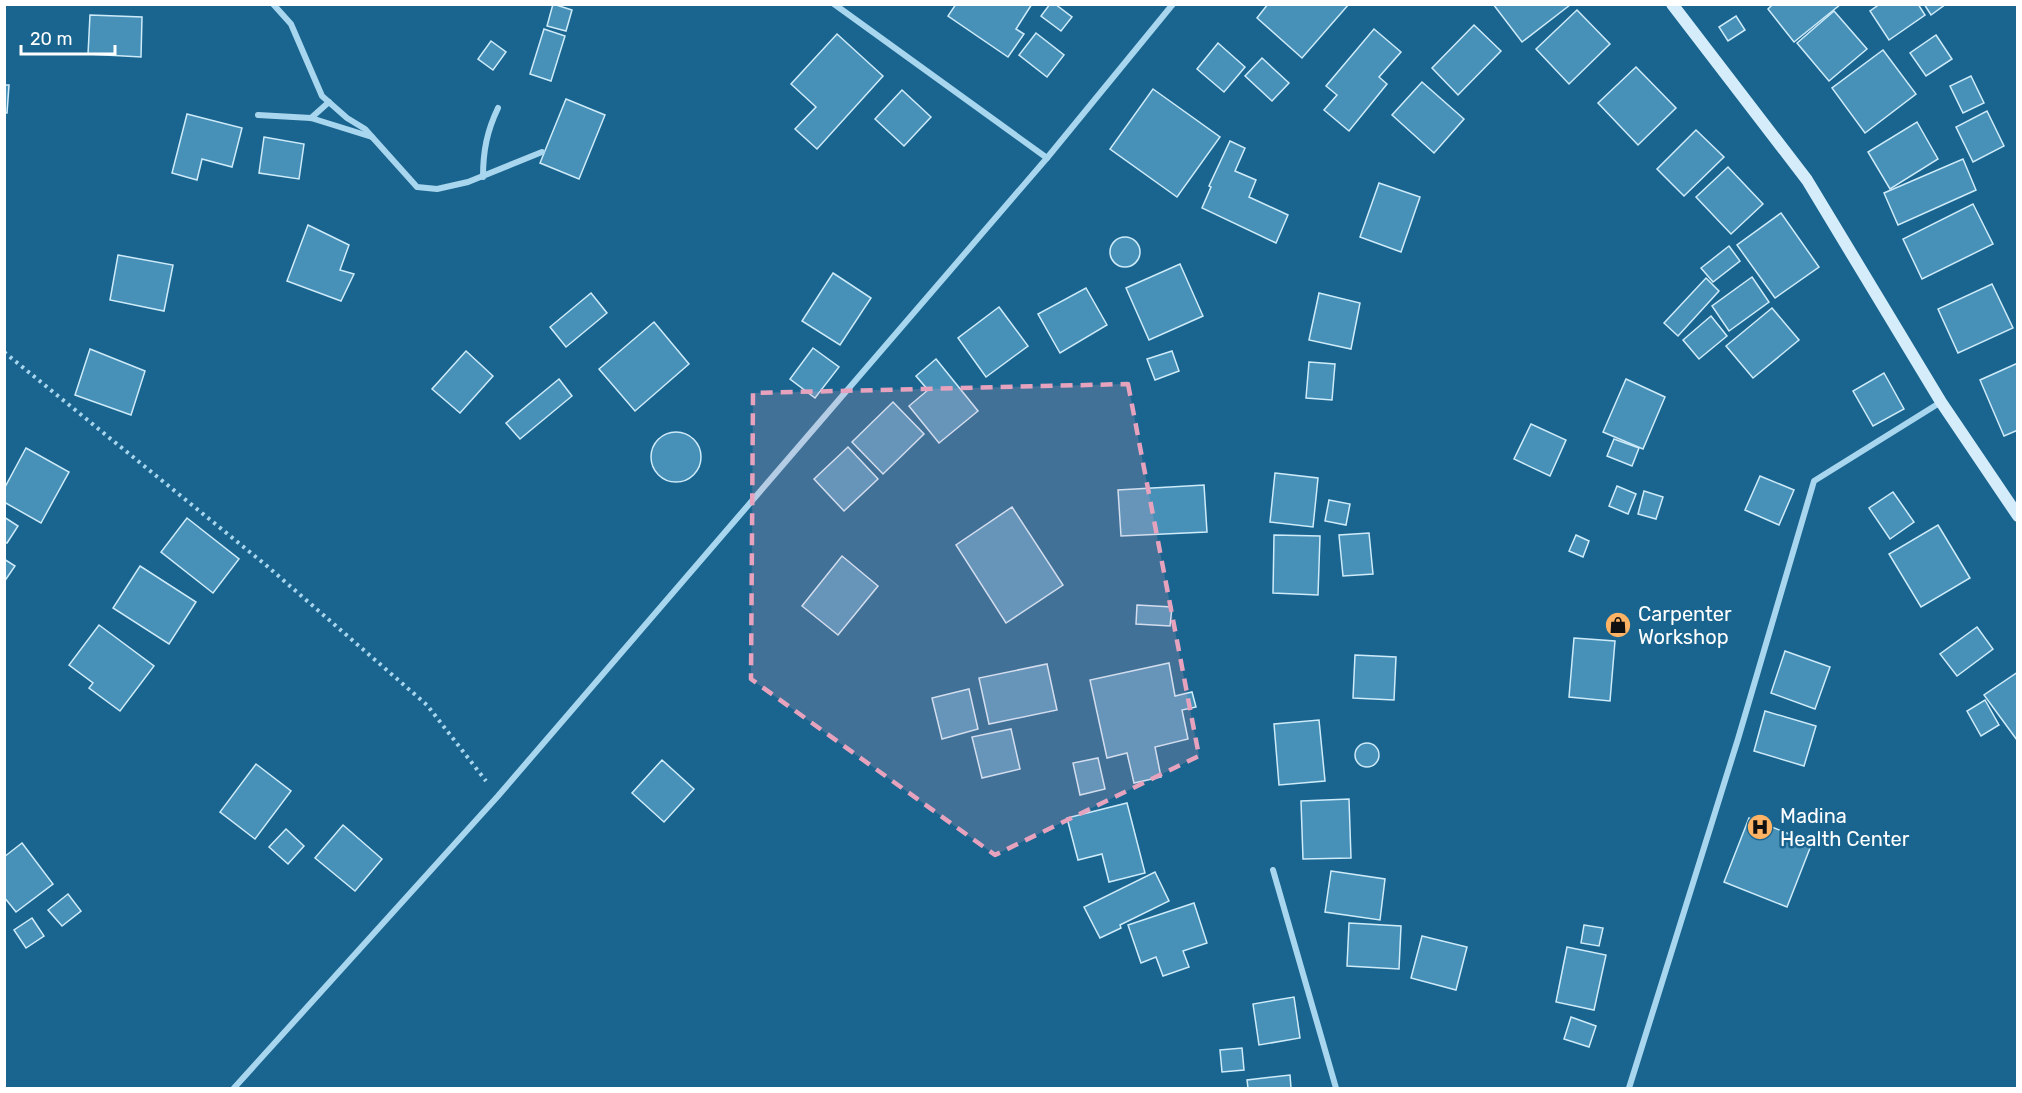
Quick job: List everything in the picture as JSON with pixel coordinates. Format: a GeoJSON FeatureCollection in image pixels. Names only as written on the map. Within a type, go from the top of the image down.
{"type":"FeatureCollection","features":[{"type":"Feature","properties":{"kind":"main road"},"geometry":{"type":"LineString","coordinates":[[1672,4],[1807,180],[1941,402],[2018,516]]}},
{"type":"Feature","properties":{"kind":"street"},"geometry":{"type":"LineString","coordinates":[[273,4],[291,24],[322,96],[347,118],[366,129],[417,186],[436,189],[468,182],[542,152]]}},
{"type":"Feature","properties":{"kind":"street"},"geometry":{"type":"LineString","coordinates":[[834,4],[1047,158]]}},
{"type":"Feature","properties":{"kind":"street"},"geometry":{"type":"LineString","coordinates":[[234,1089],[498,796],[1047,158],[1173,4]]}},
{"type":"Feature","properties":{"kind":"street"},"geometry":{"type":"LineString","coordinates":[[311,118],[329,102]]}},
{"type":"Feature","properties":{"kind":"street"},"geometry":{"type":"LineString","coordinates":[[483,177],[483,152],[488,129],[498,108]]}},
{"type":"Feature","properties":{"kind":"street"},"geometry":{"type":"LineString","coordinates":[[258,115],[311,118],[373,137]]}},
{"type":"Feature","properties":{"kind":"street"},"geometry":{"type":"LineString","coordinates":[[1629,1089],[1738,739],[1814,481],[1941,402]]}},
{"type":"Feature","properties":{"kind":"street"},"geometry":{"type":"LineString","coordinates":[[1273,870],[1336,1089]]}},
{"type":"Feature","properties":{"kind":"path"},"geometry":{"type":"LineString","coordinates":[[4,352],[267,566],[427,705],[498,796]]}},
{"type":"Feature","properties":{"kind":"highlighted area"},"geometry":{"type":"Polygon","coordinates":[[[1128,384],[1199,756],[995,855],[751,679],[753,393],[1128,384]]]}},
{"type":"Feature","properties":{"kind":"building"},"geometry":{"type":"Polygon","coordinates":[[[553,4],[572,10],[566,31],[547,26],[553,4]]]}},
{"type":"Feature","properties":{"kind":"building"},"geometry":{"type":"Polygon","coordinates":[[[956,4],[1032,4],[1016,29],[1024,34],[1008,57],[948,16],[956,4]]]}},
{"type":"Feature","properties":{"kind":"building"},"geometry":{"type":"Polygon","coordinates":[[[1050,4],[1055,4],[1072,17],[1061,31],[1041,16],[1050,4]]]}},
{"type":"Feature","properties":{"kind":"building"},"geometry":{"type":"Polygon","coordinates":[[[1268,4],[1349,4],[1302,58],[1257,18],[1268,4]]]}},
{"type":"Feature","properties":{"kind":"building"},"geometry":{"type":"Polygon","coordinates":[[[1493,4],[1570,4],[1570,5],[1522,42],[1493,4]]]}},
{"type":"Feature","properties":{"kind":"building"},"geometry":{"type":"Polygon","coordinates":[[[1773,4],[1841,4],[1794,42],[1768,9],[1773,4]]]}},
{"type":"Feature","properties":{"kind":"building"},"geometry":{"type":"Polygon","coordinates":[[[1880,4],[1918,4],[1925,15],[1889,40],[1870,11],[1880,4]]]}},
{"type":"Feature","properties":{"kind":"building"},"geometry":{"type":"Polygon","coordinates":[[[1924,4],[1946,4],[1931,15],[1924,4]]]}},
{"type":"Feature","properties":{"kind":"building"},"geometry":{"type":"Polygon","coordinates":[[[1577,10],[1610,44],[1569,84],[1536,49],[1577,10]]]}},
{"type":"Feature","properties":{"kind":"building"},"geometry":{"type":"Polygon","coordinates":[[[1834,11],[1867,49],[1829,81],[1797,43],[1834,11]]]}},
{"type":"Feature","properties":{"kind":"building"},"geometry":{"type":"Polygon","coordinates":[[[90,15],[142,17],[141,57],[88,54],[90,15]]]}},
{"type":"Feature","properties":{"kind":"building"},"geometry":{"type":"Polygon","coordinates":[[[1736,16],[1745,30],[1728,41],[1719,27],[1736,16]]]}},
{"type":"Feature","properties":{"kind":"building"},"geometry":{"type":"Polygon","coordinates":[[[1474,25],[1501,51],[1458,95],[1432,68],[1474,25]]]}},
{"type":"Feature","properties":{"kind":"building"},"geometry":{"type":"Polygon","coordinates":[[[544,29],[565,36],[551,81],[530,74],[544,29]]]}},
{"type":"Feature","properties":{"kind":"building"},"geometry":{"type":"Polygon","coordinates":[[[1374,29],[1401,52],[1379,77],[1387,84],[1349,131],[1324,110],[1337,95],[1326,86],[1374,29]]]}},
{"type":"Feature","properties":{"kind":"building"},"geometry":{"type":"Polygon","coordinates":[[[1036,33],[1064,55],[1047,77],[1019,55],[1036,33]]]}},
{"type":"Feature","properties":{"kind":"building"},"geometry":{"type":"Polygon","coordinates":[[[837,34],[883,76],[817,149],[795,129],[816,107],[791,84],[837,34]]]}},
{"type":"Feature","properties":{"kind":"building"},"geometry":{"type":"Polygon","coordinates":[[[1936,35],[1952,59],[1926,76],[1910,53],[1936,35]]]}},
{"type":"Feature","properties":{"kind":"building"},"geometry":{"type":"Polygon","coordinates":[[[491,41],[506,52],[493,70],[478,59],[491,41]]]}},
{"type":"Feature","properties":{"kind":"building"},"geometry":{"type":"Polygon","coordinates":[[[1218,43],[1245,67],[1224,92],[1197,69],[1218,43]]]}},
{"type":"Feature","properties":{"kind":"building"},"geometry":{"type":"Polygon","coordinates":[[[1883,50],[1916,94],[1865,133],[1832,88],[1883,50]]]}},
{"type":"Feature","properties":{"kind":"building"},"geometry":{"type":"Polygon","coordinates":[[[1262,58],[1289,83],[1272,101],[1245,76],[1262,58]]]}},
{"type":"Feature","properties":{"kind":"building"},"geometry":{"type":"Polygon","coordinates":[[[1636,67],[1676,108],[1638,145],[1598,103],[1636,67]]]}},
{"type":"Feature","properties":{"kind":"building"},"geometry":{"type":"Polygon","coordinates":[[[1971,76],[1984,103],[1963,113],[1950,86],[1971,76]]]}},
{"type":"Feature","properties":{"kind":"building"},"geometry":{"type":"Polygon","coordinates":[[[1422,82],[1464,119],[1434,153],[1392,115],[1422,82]]]}},
{"type":"Feature","properties":{"kind":"building"},"geometry":{"type":"Polygon","coordinates":[[[4,85],[9,85],[7,113],[4,113],[4,85]]]}},
{"type":"Feature","properties":{"kind":"building"},"geometry":{"type":"Polygon","coordinates":[[[1153,89],[1220,137],[1177,197],[1110,149],[1153,89]]]}},
{"type":"Feature","properties":{"kind":"building"},"geometry":{"type":"Polygon","coordinates":[[[902,90],[931,117],[904,146],[875,119],[902,90]]]}},
{"type":"Feature","properties":{"kind":"building"},"geometry":{"type":"Polygon","coordinates":[[[566,99],[605,115],[579,179],[540,163],[566,99]]]}},
{"type":"Feature","properties":{"kind":"building"},"geometry":{"type":"Polygon","coordinates":[[[1987,111],[2004,146],[1973,162],[1956,127],[1987,111]]]}},
{"type":"Feature","properties":{"kind":"building"},"geometry":{"type":"Polygon","coordinates":[[[187,114],[242,128],[232,167],[202,159],[197,180],[172,173],[187,114]]]}},
{"type":"Feature","properties":{"kind":"building"},"geometry":{"type":"Polygon","coordinates":[[[1917,122],[1938,159],[1890,189],[1868,152],[1917,122]]]}},
{"type":"Feature","properties":{"kind":"building"},"geometry":{"type":"Polygon","coordinates":[[[1696,130],[1724,157],[1684,196],[1657,169],[1696,130]]]}},
{"type":"Feature","properties":{"kind":"building"},"geometry":{"type":"Polygon","coordinates":[[[264,137],[304,144],[299,179],[259,173],[264,137]]]}},
{"type":"Feature","properties":{"kind":"building"},"geometry":{"type":"Polygon","coordinates":[[[1230,141],[1245,148],[1235,171],[1256,180],[1249,197],[1288,215],[1276,243],[1202,208],[1211,187],[1209,186],[1230,141]]]}},
{"type":"Feature","properties":{"kind":"building"},"geometry":{"type":"Polygon","coordinates":[[[1963,159],[1976,190],[1898,225],[1884,193],[1963,159]]]}},
{"type":"Feature","properties":{"kind":"building"},"geometry":{"type":"Polygon","coordinates":[[[1728,167],[1763,204],[1731,234],[1696,197],[1728,167]]]}},
{"type":"Feature","properties":{"kind":"building"},"geometry":{"type":"Polygon","coordinates":[[[1379,183],[1420,197],[1401,252],[1360,237],[1379,183]]]}},
{"type":"Feature","properties":{"kind":"building"},"geometry":{"type":"Polygon","coordinates":[[[1973,204],[1993,244],[1922,279],[1903,239],[1973,204]]]}},
{"type":"Feature","properties":{"kind":"building"},"geometry":{"type":"Polygon","coordinates":[[[1781,213],[1819,267],[1775,298],[1737,245],[1781,213]]]}},
{"type":"Feature","properties":{"kind":"building"},"geometry":{"type":"Polygon","coordinates":[[[308,225],[349,245],[340,270],[354,274],[341,301],[287,281],[308,225]]]}},
{"type":"Feature","properties":{"kind":"building"},"geometry":{"type":"Polygon","coordinates":[[[1125,237],[1135,242],[1140,252],[1135,262],[1125,267],[1115,262],[1110,252],[1115,242],[1125,237]]]}},
{"type":"Feature","properties":{"kind":"building"},"geometry":{"type":"Polygon","coordinates":[[[1729,246],[1740,261],[1713,282],[1701,268],[1729,246]]]}},
{"type":"Feature","properties":{"kind":"building"},"geometry":{"type":"Polygon","coordinates":[[[118,255],[173,265],[164,311],[110,300],[118,255]]]}},
{"type":"Feature","properties":{"kind":"building"},"geometry":{"type":"Polygon","coordinates":[[[1180,264],[1203,316],[1149,340],[1126,288],[1180,264]]]}},
{"type":"Feature","properties":{"kind":"building"},"geometry":{"type":"Polygon","coordinates":[[[833,273],[871,298],[840,345],[802,321],[833,273]]]}},
{"type":"Feature","properties":{"kind":"building"},"geometry":{"type":"Polygon","coordinates":[[[1752,277],[1769,302],[1729,331],[1712,306],[1752,277]]]}},
{"type":"Feature","properties":{"kind":"building"},"geometry":{"type":"Polygon","coordinates":[[[1706,278],[1719,291],[1678,336],[1664,323],[1706,278]]]}},
{"type":"Feature","properties":{"kind":"building"},"geometry":{"type":"Polygon","coordinates":[[[1992,284],[2013,328],[1958,353],[1938,309],[1992,284]]]}},
{"type":"Feature","properties":{"kind":"building"},"geometry":{"type":"Polygon","coordinates":[[[1086,288],[1107,325],[1060,353],[1038,314],[1086,288]]]}},
{"type":"Feature","properties":{"kind":"building"},"geometry":{"type":"Polygon","coordinates":[[[591,293],[607,313],[566,347],[550,327],[591,293]]]}},
{"type":"Feature","properties":{"kind":"building"},"geometry":{"type":"Polygon","coordinates":[[[1319,293],[1360,303],[1351,349],[1309,340],[1319,293]]]}},
{"type":"Feature","properties":{"kind":"building"},"geometry":{"type":"Polygon","coordinates":[[[999,307],[1028,346],[986,377],[958,338],[999,307]]]}},
{"type":"Feature","properties":{"kind":"building"},"geometry":{"type":"Polygon","coordinates":[[[1772,308],[1799,340],[1753,378],[1726,346],[1772,308]]]}},
{"type":"Feature","properties":{"kind":"building"},"geometry":{"type":"Polygon","coordinates":[[[1711,316],[1727,336],[1699,359],[1683,340],[1711,316]]]}},
{"type":"Feature","properties":{"kind":"building"},"geometry":{"type":"Polygon","coordinates":[[[654,322],[689,364],[635,411],[599,369],[654,322]]]}},
{"type":"Feature","properties":{"kind":"building"},"geometry":{"type":"Polygon","coordinates":[[[813,348],[839,367],[815,398],[790,379],[813,348]]]}},
{"type":"Feature","properties":{"kind":"building"},"geometry":{"type":"Polygon","coordinates":[[[90,349],[145,371],[131,415],[75,395],[90,349]]]}},
{"type":"Feature","properties":{"kind":"building"},"geometry":{"type":"Polygon","coordinates":[[[466,351],[493,376],[460,413],[432,389],[466,351]]]}},
{"type":"Feature","properties":{"kind":"building"},"geometry":{"type":"Polygon","coordinates":[[[1172,351],[1179,371],[1155,380],[1147,359],[1172,351]]]}},
{"type":"Feature","properties":{"kind":"building"},"geometry":{"type":"Polygon","coordinates":[[[936,359],[978,411],[939,443],[909,406],[928,390],[916,376],[936,359]]]}},
{"type":"Feature","properties":{"kind":"building"},"geometry":{"type":"Polygon","coordinates":[[[1309,362],[1335,364],[1332,400],[1306,398],[1309,362]]]}},
{"type":"Feature","properties":{"kind":"building"},"geometry":{"type":"Polygon","coordinates":[[[2018,363],[2018,430],[2004,436],[1980,380],[2018,363]]]}},
{"type":"Feature","properties":{"kind":"building"},"geometry":{"type":"Polygon","coordinates":[[[1884,373],[1904,409],[1873,426],[1853,391],[1884,373]]]}},
{"type":"Feature","properties":{"kind":"building"},"geometry":{"type":"Polygon","coordinates":[[[559,379],[572,396],[520,439],[506,423],[559,379]]]}},
{"type":"Feature","properties":{"kind":"building"},"geometry":{"type":"Polygon","coordinates":[[[1626,379],[1665,397],[1643,449],[1603,432],[1626,379]]]}},
{"type":"Feature","properties":{"kind":"building"},"geometry":{"type":"Polygon","coordinates":[[[893,402],[924,434],[883,474],[852,442],[893,402]]]}},
{"type":"Feature","properties":{"kind":"building"},"geometry":{"type":"Polygon","coordinates":[[[1531,424],[1566,440],[1550,476],[1514,459],[1531,424]]]}},
{"type":"Feature","properties":{"kind":"building"},"geometry":{"type":"Polygon","coordinates":[[[671,432],[681,432],[694,439],[701,452],[701,462],[694,475],[681,482],[671,482],[662,478],[655,471],[651,462],[651,452],[655,443],[662,436],[671,432]]]}},
{"type":"Feature","properties":{"kind":"building"},"geometry":{"type":"Polygon","coordinates":[[[1614,439],[1639,448],[1632,466],[1607,456],[1614,439]]]}},
{"type":"Feature","properties":{"kind":"building"},"geometry":{"type":"Polygon","coordinates":[[[848,447],[878,479],[844,511],[814,479],[848,447]]]}},
{"type":"Feature","properties":{"kind":"building"},"geometry":{"type":"Polygon","coordinates":[[[26,448],[69,472],[41,523],[4,502],[4,489],[26,448]]]}},
{"type":"Feature","properties":{"kind":"building"},"geometry":{"type":"Polygon","coordinates":[[[1275,473],[1318,478],[1313,527],[1270,522],[1275,473]]]}},
{"type":"Feature","properties":{"kind":"building"},"geometry":{"type":"Polygon","coordinates":[[[1760,476],[1794,490],[1779,525],[1745,510],[1760,476]]]}},
{"type":"Feature","properties":{"kind":"building"},"geometry":{"type":"Polygon","coordinates":[[[1204,485],[1207,532],[1121,536],[1118,490],[1204,485]]]}},
{"type":"Feature","properties":{"kind":"building"},"geometry":{"type":"Polygon","coordinates":[[[1617,486],[1636,494],[1628,514],[1609,506],[1617,486]]]}},
{"type":"Feature","properties":{"kind":"building"},"geometry":{"type":"Polygon","coordinates":[[[1644,491],[1663,497],[1656,519],[1638,514],[1644,491]]]}},
{"type":"Feature","properties":{"kind":"building"},"geometry":{"type":"Polygon","coordinates":[[[1893,492],[1914,522],[1890,539],[1869,508],[1893,492]]]}},
{"type":"Feature","properties":{"kind":"building"},"geometry":{"type":"Polygon","coordinates":[[[1329,500],[1350,504],[1346,525],[1325,521],[1329,500]]]}},
{"type":"Feature","properties":{"kind":"building"},"geometry":{"type":"Polygon","coordinates":[[[1012,507],[1063,585],[1006,623],[956,545],[1012,507]]]}},
{"type":"Feature","properties":{"kind":"building"},"geometry":{"type":"Polygon","coordinates":[[[4,517],[18,526],[7,543],[4,542],[4,517]]]}},
{"type":"Feature","properties":{"kind":"building"},"geometry":{"type":"Polygon","coordinates":[[[187,518],[239,559],[213,593],[161,552],[187,518]]]}},
{"type":"Feature","properties":{"kind":"building"},"geometry":{"type":"Polygon","coordinates":[[[1938,525],[1970,578],[1921,607],[1889,554],[1938,525]]]}},
{"type":"Feature","properties":{"kind":"building"},"geometry":{"type":"Polygon","coordinates":[[[1369,533],[1373,574],[1343,576],[1339,535],[1369,533]]]}},
{"type":"Feature","properties":{"kind":"building"},"geometry":{"type":"Polygon","coordinates":[[[1274,535],[1320,536],[1318,595],[1273,593],[1274,535]]]}},
{"type":"Feature","properties":{"kind":"building"},"geometry":{"type":"Polygon","coordinates":[[[1576,535],[1589,541],[1583,557],[1569,551],[1576,535]]]}},
{"type":"Feature","properties":{"kind":"building"},"geometry":{"type":"Polygon","coordinates":[[[842,556],[878,586],[838,635],[802,606],[842,556]]]}},
{"type":"Feature","properties":{"kind":"building"},"geometry":{"type":"Polygon","coordinates":[[[4,559],[15,566],[4,582],[4,559]]]}},
{"type":"Feature","properties":{"kind":"building"},"geometry":{"type":"Polygon","coordinates":[[[140,566],[196,602],[169,644],[113,608],[140,566]]]}},
{"type":"Feature","properties":{"kind":"building"},"geometry":{"type":"Polygon","coordinates":[[[1137,605],[1172,607],[1170,626],[1136,624],[1137,605]]]}},
{"type":"Feature","properties":{"kind":"building"},"geometry":{"type":"Polygon","coordinates":[[[99,625],[154,666],[120,711],[89,688],[93,683],[69,665],[99,625]]]}},
{"type":"Feature","properties":{"kind":"building"},"geometry":{"type":"Polygon","coordinates":[[[1977,627],[1993,649],[1957,676],[1940,654],[1977,627]]]}},
{"type":"Feature","properties":{"kind":"building"},"geometry":{"type":"Polygon","coordinates":[[[1574,638],[1615,641],[1610,701],[1569,697],[1574,638]]]}},
{"type":"Feature","properties":{"kind":"building"},"geometry":{"type":"Polygon","coordinates":[[[1785,651],[1830,667],[1815,709],[1771,693],[1785,651]]]}},
{"type":"Feature","properties":{"kind":"building"},"geometry":{"type":"Polygon","coordinates":[[[1355,655],[1396,657],[1394,700],[1353,698],[1355,655]]]}},
{"type":"Feature","properties":{"kind":"building"},"geometry":{"type":"Polygon","coordinates":[[[1169,663],[1175,696],[1192,692],[1196,707],[1182,710],[1188,739],[1155,747],[1161,777],[1134,783],[1127,753],[1107,758],[1090,680],[1169,663]]]}},
{"type":"Feature","properties":{"kind":"building"},"geometry":{"type":"Polygon","coordinates":[[[1047,664],[1057,710],[989,724],[979,678],[1047,664]]]}},
{"type":"Feature","properties":{"kind":"building"},"geometry":{"type":"Polygon","coordinates":[[[2018,672],[2018,739],[2017,740],[1984,695],[2018,672]]]}},
{"type":"Feature","properties":{"kind":"building"},"geometry":{"type":"Polygon","coordinates":[[[969,689],[978,729],[942,739],[932,698],[969,689]]]}},
{"type":"Feature","properties":{"kind":"building"},"geometry":{"type":"Polygon","coordinates":[[[1985,700],[1999,725],[1981,736],[1967,711],[1985,700]]]}},
{"type":"Feature","properties":{"kind":"building"},"geometry":{"type":"Polygon","coordinates":[[[1765,711],[1816,726],[1804,766],[1754,751],[1765,711]]]}},
{"type":"Feature","properties":{"kind":"building"},"geometry":{"type":"Polygon","coordinates":[[[1319,720],[1325,781],[1279,785],[1274,724],[1319,720]]]}},
{"type":"Feature","properties":{"kind":"building"},"geometry":{"type":"Polygon","coordinates":[[[1011,729],[1020,769],[982,778],[972,737],[1011,729]]]}},
{"type":"Feature","properties":{"kind":"building"},"geometry":{"type":"Polygon","coordinates":[[[1362,743],[1372,743],[1379,750],[1379,760],[1372,767],[1362,767],[1355,760],[1355,750],[1362,743]]]}},
{"type":"Feature","properties":{"kind":"building"},"geometry":{"type":"Polygon","coordinates":[[[1098,758],[1105,789],[1080,795],[1073,763],[1098,758]]]}},
{"type":"Feature","properties":{"kind":"building"},"geometry":{"type":"Polygon","coordinates":[[[662,760],[694,789],[664,822],[632,793],[662,760]]]}},
{"type":"Feature","properties":{"kind":"building"},"geometry":{"type":"Polygon","coordinates":[[[256,764],[291,791],[255,839],[220,812],[256,764]]]}},
{"type":"Feature","properties":{"kind":"building"},"geometry":{"type":"Polygon","coordinates":[[[1349,799],[1351,858],[1303,859],[1301,801],[1349,799]]]}},
{"type":"Feature","properties":{"kind":"building"},"geometry":{"type":"Polygon","coordinates":[[[1127,803],[1145,873],[1109,882],[1102,854],[1078,860],[1067,818],[1127,803]]]}},
{"type":"Feature","properties":{"kind":"building"},"geometry":{"type":"Polygon","coordinates":[[[1749,818],[1812,843],[1787,907],[1724,882],[1749,818]]]}},
{"type":"Feature","properties":{"kind":"building"},"geometry":{"type":"Polygon","coordinates":[[[343,825],[382,859],[355,891],[315,858],[343,825]]]}},
{"type":"Feature","properties":{"kind":"building"},"geometry":{"type":"Polygon","coordinates":[[[286,829],[304,846],[288,864],[269,847],[286,829]]]}},
{"type":"Feature","properties":{"kind":"building"},"geometry":{"type":"Polygon","coordinates":[[[22,843],[53,884],[16,912],[4,897],[4,857],[22,843]]]}},
{"type":"Feature","properties":{"kind":"building"},"geometry":{"type":"Polygon","coordinates":[[[1331,871],[1385,879],[1380,920],[1325,912],[1331,871]]]}},
{"type":"Feature","properties":{"kind":"building"},"geometry":{"type":"Polygon","coordinates":[[[1155,872],[1169,901],[1120,925],[1121,928],[1100,938],[1084,907],[1155,872]]]}},
{"type":"Feature","properties":{"kind":"building"},"geometry":{"type":"Polygon","coordinates":[[[68,894],[81,911],[62,926],[48,910],[68,894]]]}},
{"type":"Feature","properties":{"kind":"building"},"geometry":{"type":"Polygon","coordinates":[[[1194,903],[1207,943],[1183,951],[1189,967],[1163,976],[1156,957],[1141,963],[1128,925],[1194,903]]]}},
{"type":"Feature","properties":{"kind":"building"},"geometry":{"type":"Polygon","coordinates":[[[32,918],[44,936],[26,948],[14,930],[32,918]]]}},
{"type":"Feature","properties":{"kind":"building"},"geometry":{"type":"Polygon","coordinates":[[[1349,923],[1401,926],[1399,969],[1347,966],[1349,923]]]}},
{"type":"Feature","properties":{"kind":"building"},"geometry":{"type":"Polygon","coordinates":[[[1584,925],[1603,928],[1599,946],[1581,943],[1584,925]]]}},
{"type":"Feature","properties":{"kind":"building"},"geometry":{"type":"Polygon","coordinates":[[[1422,936],[1467,947],[1456,990],[1411,978],[1422,936]]]}},
{"type":"Feature","properties":{"kind":"building"},"geometry":{"type":"Polygon","coordinates":[[[1567,947],[1606,955],[1594,1010],[1556,1002],[1567,947]]]}},
{"type":"Feature","properties":{"kind":"building"},"geometry":{"type":"Polygon","coordinates":[[[1294,997],[1300,1038],[1259,1045],[1253,1004],[1294,997]]]}},
{"type":"Feature","properties":{"kind":"building"},"geometry":{"type":"Polygon","coordinates":[[[1571,1017],[1596,1026],[1589,1047],[1564,1039],[1571,1017]]]}},
{"type":"Feature","properties":{"kind":"building"},"geometry":{"type":"Polygon","coordinates":[[[1242,1048],[1244,1070],[1222,1072],[1220,1050],[1242,1048]]]}},
{"type":"Feature","properties":{"kind":"building"},"geometry":{"type":"Polygon","coordinates":[[[1290,1075],[1291,1088],[1248,1088],[1247,1080],[1290,1075]]]}},
{"type":"Feature","properties":{"kind":"place","name":"Carpenter Workshop"},"geometry":{"type":"Point","coordinates":[1618,625]}},
{"type":"Feature","properties":{"kind":"place","name":"Madina Health Center"},"geometry":{"type":"Point","coordinates":[1760,827]}}]}
